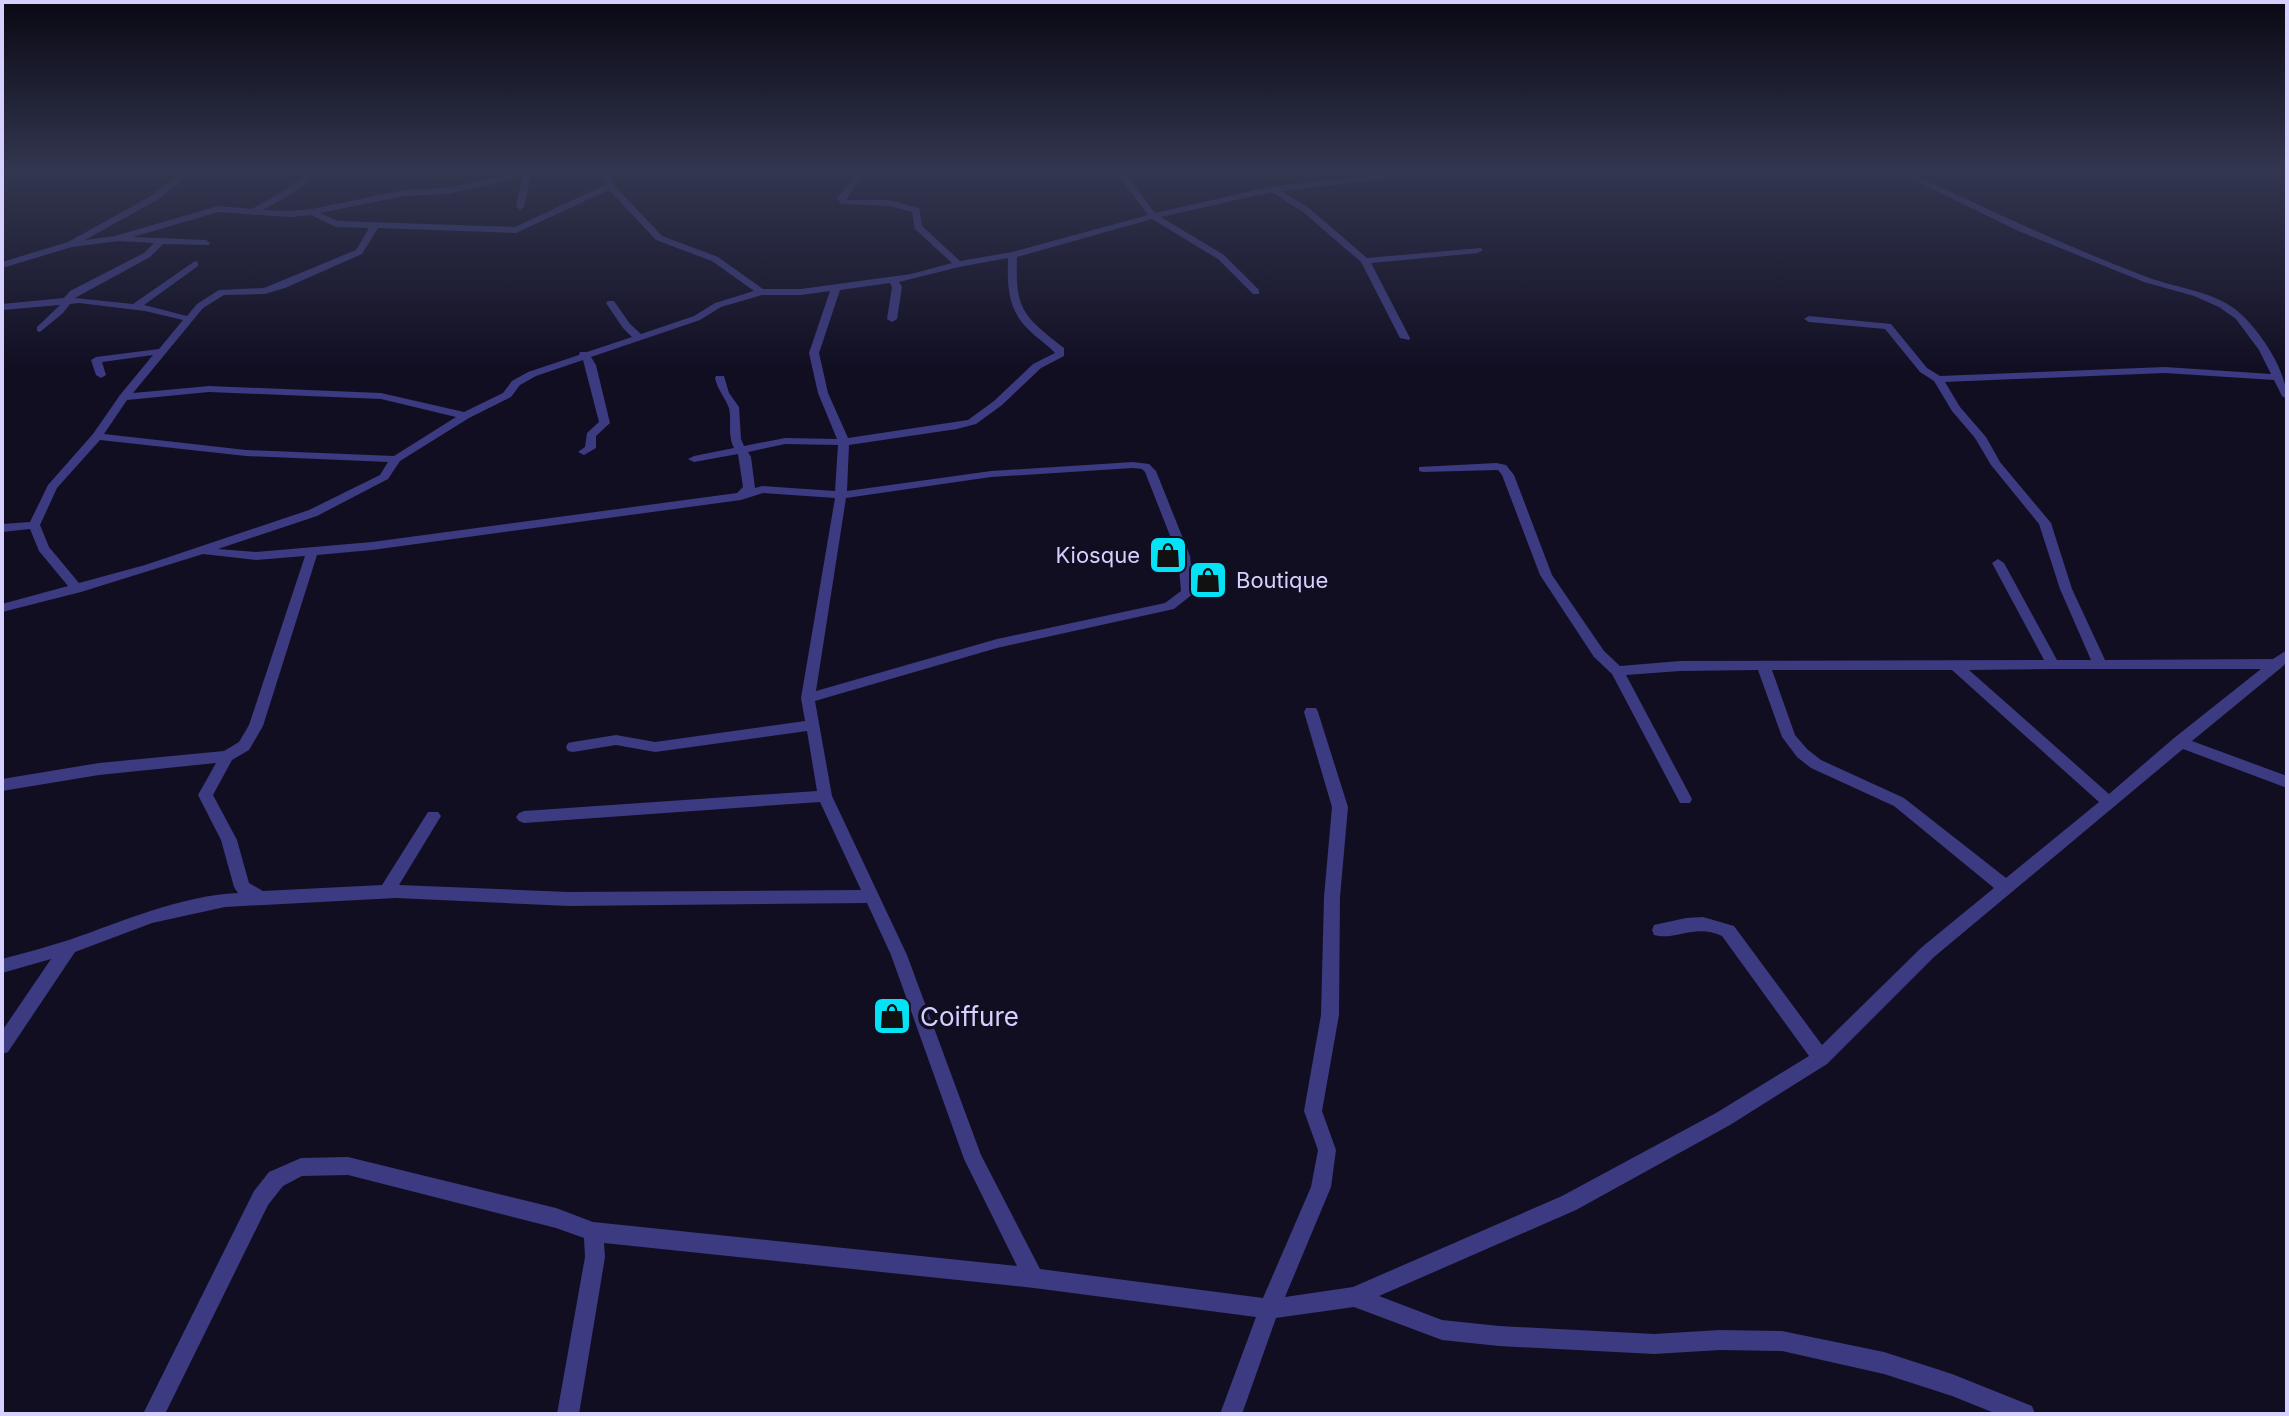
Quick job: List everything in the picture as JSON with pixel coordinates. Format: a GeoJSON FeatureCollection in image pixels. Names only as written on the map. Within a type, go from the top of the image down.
{"type":"FeatureCollection","features":[{"type":"Feature","properties":{"kind":"street"},"geometry":{"type":"LineString","coordinates":[[71,244],[83,237]]}},
{"type":"Feature","properties":{"kind":"street"},"geometry":{"type":"LineString","coordinates":[[2,265],[71,244],[123,237]]}},
{"type":"Feature","properties":{"kind":"street"},"geometry":{"type":"LineString","coordinates":[[77,589],[43,548],[34,525],[52,487],[97,436],[124,397],[200,306],[222,292],[253,292],[282,286],[359,252],[368,237]]}},
{"type":"Feature","properties":{"kind":"street"},"geometry":{"type":"LineString","coordinates":[[658,237],[715,259],[761,292]]}},
{"type":"Feature","properties":{"kind":"street"},"geometry":{"type":"LineString","coordinates":[[929,237],[958,264]]}},
{"type":"Feature","properties":{"kind":"street"},"geometry":{"type":"LineString","coordinates":[[2,608],[204,551],[313,513],[384,477],[396,459],[465,416],[507,395],[516,383],[532,374],[697,318],[718,305],[761,292],[836,288],[894,280],[958,264],[1013,255],[1077,237]]}},
{"type":"Feature","properties":{"kind":"street"},"geometry":{"type":"LineString","coordinates":[[1188,237],[1221,257],[1256,292]]}},
{"type":"Feature","properties":{"kind":"street"},"geometry":{"type":"LineString","coordinates":[[1337,237],[1365,261],[1405,338]]}},
{"type":"Feature","properties":{"kind":"street"},"geometry":{"type":"LineString","coordinates":[[2041,237],[2147,280],[2197,294],[2222,305],[2239,317],[2264,349],[2275,377],[2287,396]]}},
{"type":"Feature","properties":{"kind":"street"},"geometry":{"type":"LineString","coordinates":[[116,239],[206,243]]}},
{"type":"Feature","properties":{"kind":"street"},"geometry":{"type":"LineString","coordinates":[[40,329],[60,311],[73,293],[147,255],[160,242]]}},
{"type":"Feature","properties":{"kind":"street"},"geometry":{"type":"LineString","coordinates":[[1365,261],[1478,250]]}},
{"type":"Feature","properties":{"kind":"street"},"geometry":{"type":"LineString","coordinates":[[694,459],[785,441],[844,442],[972,422],[998,403],[1037,366],[1060,354],[1060,350],[1025,324],[1015,309],[1011,290],[1013,255]]}},
{"type":"Feature","properties":{"kind":"street"},"geometry":{"type":"LineString","coordinates":[[133,308],[195,264]]}},
{"type":"Feature","properties":{"kind":"street"},"geometry":{"type":"LineString","coordinates":[[892,319],[897,287],[894,280]]}},
{"type":"Feature","properties":{"kind":"street"},"geometry":{"type":"LineString","coordinates":[[836,288],[814,353],[823,393],[844,442],[841,495],[808,698],[825,796],[899,955],[973,1159],[1034,1278]]}},
{"type":"Feature","properties":{"kind":"street"},"geometry":{"type":"LineString","coordinates":[[4,309],[79,300],[189,319]]}},
{"type":"Feature","properties":{"kind":"street"},"geometry":{"type":"LineString","coordinates":[[611,303],[626,326],[640,338]]}},
{"type":"Feature","properties":{"kind":"street"},"geometry":{"type":"LineString","coordinates":[[1809,319],[1888,326],[1903,340],[1925,372],[1938,379],[2165,370],[2275,377]]}},
{"type":"Feature","properties":{"kind":"street"},"geometry":{"type":"LineString","coordinates":[[101,375],[96,360],[164,351]]}},
{"type":"Feature","properties":{"kind":"street"},"geometry":{"type":"LineString","coordinates":[[584,354],[591,365],[605,423],[591,435],[590,448],[584,452]]}},
{"type":"Feature","properties":{"kind":"street"},"geometry":{"type":"LineString","coordinates":[[720,378],[724,393],[734,407],[735,439],[745,457],[749,488],[741,496]]}},
{"type":"Feature","properties":{"kind":"street"},"geometry":{"type":"LineString","coordinates":[[1938,379],[1995,463],[2045,523],[2066,589],[2101,666]]}},
{"type":"Feature","properties":{"kind":"street"},"geometry":{"type":"LineString","coordinates":[[124,397],[209,389],[372,395],[401,399],[414,406],[465,416]]}},
{"type":"Feature","properties":{"kind":"street"},"geometry":{"type":"LineString","coordinates":[[97,436],[246,453],[396,459]]}},
{"type":"Feature","properties":{"kind":"street"},"geometry":{"type":"LineString","coordinates":[[204,551],[256,556],[372,546],[741,496],[762,489],[841,495],[991,474],[1145,466],[1184,556],[1188,593],[1169,606],[997,644],[808,698]]}},
{"type":"Feature","properties":{"kind":"street"},"geometry":{"type":"LineString","coordinates":[[1423,469],[1502,467],[1508,475],[1546,575],[1599,654],[1617,671],[1685,799]]}},
{"type":"Feature","properties":{"kind":"street"},"geometry":{"type":"LineString","coordinates":[[2,528],[34,525]]}},
{"type":"Feature","properties":{"kind":"street"},"geometry":{"type":"LineString","coordinates":[[2,785],[99,769],[227,756],[244,746],[256,726],[312,552]]}},
{"type":"Feature","properties":{"kind":"street"},"geometry":{"type":"LineString","coordinates":[[1998,563],[2054,666]]}},
{"type":"Feature","properties":{"kind":"street"},"geometry":{"type":"LineString","coordinates":[[1617,671],[1680,666],[2101,666],[2282,659]]}},
{"type":"Feature","properties":{"kind":"street"},"geometry":{"type":"LineString","coordinates":[[154,1414],[261,1198],[276,1179],[301,1167],[348,1166],[556,1218],[593,1232],[1034,1278],[1269,1309],[1354,1297],[1569,1203],[1723,1119],[1821,1058],[1928,952],[2282,659]]}},
{"type":"Feature","properties":{"kind":"street"},"geometry":{"type":"LineString","coordinates":[[1954,664],[2107,801]]}},
{"type":"Feature","properties":{"kind":"street"},"geometry":{"type":"LineString","coordinates":[[1764,667],[1789,737],[1802,753],[1816,764],[1899,802],[2005,887]]}},
{"type":"Feature","properties":{"kind":"street"},"geometry":{"type":"LineString","coordinates":[[1231,1414],[1269,1309],[1321,1187],[1327,1150],[1313,1111],[1330,1015],[1332,897],[1340,807],[1311,712]]}},
{"type":"Feature","properties":{"kind":"street"},"geometry":{"type":"LineString","coordinates":[[573,747],[616,740],[655,747],[813,725]]}},
{"type":"Feature","properties":{"kind":"street"},"geometry":{"type":"LineString","coordinates":[[2179,742],[2287,782]]}},
{"type":"Feature","properties":{"kind":"street"},"geometry":{"type":"LineString","coordinates":[[227,756],[205,795],[229,840],[242,887],[261,898]]}},
{"type":"Feature","properties":{"kind":"street"},"geometry":{"type":"LineString","coordinates":[[524,817],[825,796]]}},
{"type":"Feature","properties":{"kind":"street"},"geometry":{"type":"LineString","coordinates":[[386,892],[433,816]]}},
{"type":"Feature","properties":{"kind":"street"},"geometry":{"type":"LineString","coordinates":[[2,966],[69,947],[151,916],[188,907],[261,898],[386,892],[583,899],[873,896]]}},
{"type":"Feature","properties":{"kind":"street"},"geometry":{"type":"LineString","coordinates":[[1660,930],[1702,922],[1714,923],[1728,931],[1821,1058]]}},
{"type":"Feature","properties":{"kind":"street"},"geometry":{"type":"LineString","coordinates":[[2,1046],[69,947]]}},
{"type":"Feature","properties":{"kind":"street"},"geometry":{"type":"LineString","coordinates":[[568,1414],[595,1257],[593,1232]]}},
{"type":"Feature","properties":{"kind":"street"},"geometry":{"type":"LineString","coordinates":[[1354,1297],[1442,1330],[1654,1344],[1720,1340],[1782,1341],[1884,1363],[1952,1385],[2024,1414]]}},
{"type":"Feature","properties":{"kind":"place","name":"Kiosque"},"geometry":{"type":"Point","coordinates":[1168,555]}},
{"type":"Feature","properties":{"kind":"place","name":"Boutique"},"geometry":{"type":"Point","coordinates":[1208,580]}},
{"type":"Feature","properties":{"kind":"place","name":"Coiffure"},"geometry":{"type":"Point","coordinates":[892,1016]}}]}
